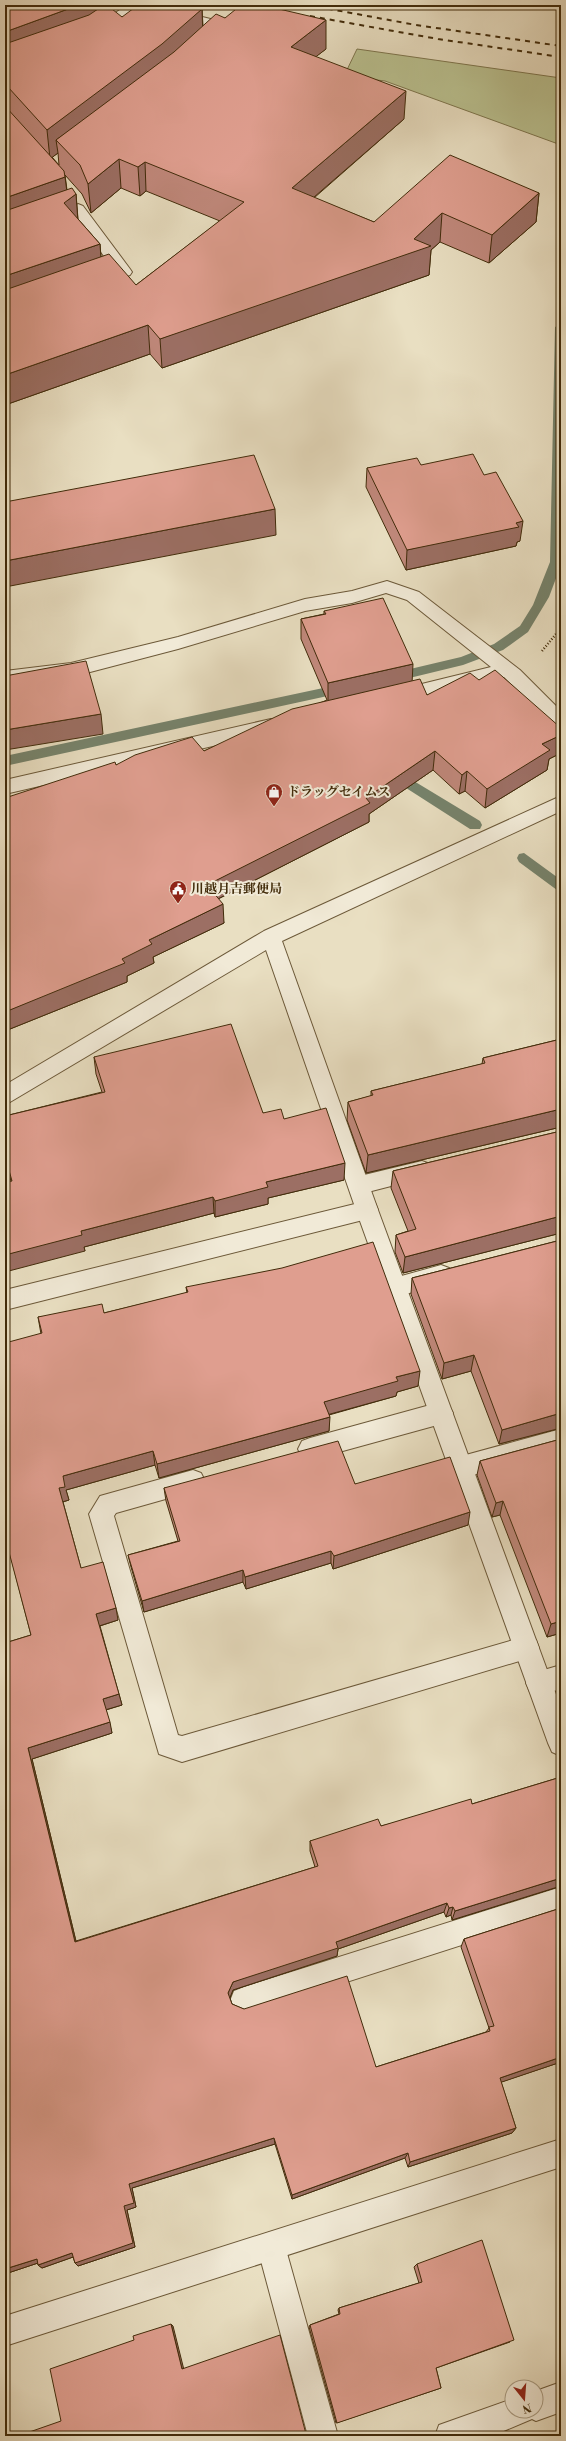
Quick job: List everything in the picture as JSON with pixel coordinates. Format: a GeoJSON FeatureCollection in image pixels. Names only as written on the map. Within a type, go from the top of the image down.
{"type":"FeatureCollection","features":[{"type":"Feature","properties":{"kind":"street"},"geometry":{"type":"LineString","coordinates":[[86,39],[136,5],[226,27],[209,42]]}},
{"type":"Feature","properties":{"kind":"street"},"geometry":{"type":"LineString","coordinates":[[71,193],[76,198],[71,211],[124,272],[79,288]]}},
{"type":"Feature","properties":{"kind":"street"},"geometry":{"type":"LineString","coordinates":[[5,678],[71,670],[178,643],[305,605],[352,597],[387,587],[413,596],[469,639],[507,670],[561,722]]}},
{"type":"Feature","properties":{"kind":"street"},"geometry":{"type":"LineString","coordinates":[[376,701],[507,670]]}},
{"type":"Feature","properties":{"kind":"street"},"geometry":{"type":"LineString","coordinates":[[5,787],[281,724]]}},
{"type":"Feature","properties":{"kind":"street"},"geometry":{"type":"LineString","coordinates":[[5,1096],[271,937],[561,803]]}},
{"type":"Feature","properties":{"kind":"street"},"geometry":{"type":"LineString","coordinates":[[271,937],[360,1185],[367,1210],[527,1648],[550,1680],[561,1743]]}},
{"type":"Feature","properties":{"kind":"street"},"geometry":{"type":"LineString","coordinates":[[360,1185],[445,1165]]}},
{"type":"Feature","properties":{"kind":"street"},"geometry":{"type":"LineString","coordinates":[[5,1300],[367,1210]]}},
{"type":"Feature","properties":{"kind":"street"},"geometry":{"type":"LineString","coordinates":[[395,1287],[463,1270]]}},
{"type":"Feature","properties":{"kind":"street"},"geometry":{"type":"LineString","coordinates":[[290,1455],[441,1414]]}},
{"type":"Feature","properties":{"kind":"street"},"geometry":{"type":"LineString","coordinates":[[462,1468],[561,1440]]}},
{"type":"Feature","properties":{"kind":"street"},"geometry":{"type":"LineString","coordinates":[[214,1475],[108,1504],[101,1514],[168,1744],[182,1748],[527,1648]]}},
{"type":"Feature","properties":{"kind":"street"},"geometry":{"type":"LineString","coordinates":[[244,2001],[561,1900]]}},
{"type":"Feature","properties":{"kind":"street"},"geometry":{"type":"LineString","coordinates":[[5,2331],[561,2153]]}},
{"type":"Feature","properties":{"kind":"street"},"geometry":{"type":"LineString","coordinates":[[271,2246],[323,2436]]}},
{"type":"Feature","properties":{"kind":"street"},"geometry":{"type":"LineString","coordinates":[[544,2403],[561,2397]]}},
{"type":"Feature","properties":{"kind":"street"},"geometry":{"type":"LineString","coordinates":[[450,2436],[504,2417]]}},
{"type":"Feature","properties":{"kind":"green space"},"geometry":{"type":"Polygon","coordinates":[[[357,49],[561,78],[561,145],[385,81],[344,76],[357,49]]]}},
{"type":"Feature","properties":{"kind":"building"},"geometry":{"type":"Polygon","coordinates":[[[5,5],[79,5],[5,32],[5,5]]]}},
{"type":"Feature","properties":{"kind":"building"},"geometry":{"type":"Polygon","coordinates":[[[104,5],[107,5],[122,17],[138,5],[192,5],[202,9],[162,44],[47,130],[8,87],[5,87],[5,44],[89,15],[104,5]]]}},
{"type":"Feature","properties":{"kind":"building"},"geometry":{"type":"Polygon","coordinates":[[[241,5],[262,5],[326,20],[291,47],[406,91],[292,188],[374,222],[450,155],[539,193],[492,235],[442,213],[414,239],[431,246],[160,339],[148,325],[5,375],[5,290],[109,254],[136,285],[244,202],[145,162],[138,167],[119,159],[88,184],[80,165],[56,140],[174,52],[216,14],[225,18],[241,5]]]}},
{"type":"Feature","properties":{"kind":"building"},"geometry":{"type":"Polygon","coordinates":[[[5,106],[64,171],[65,177],[5,198],[5,106]]]}},
{"type":"Feature","properties":{"kind":"building"},"geometry":{"type":"Polygon","coordinates":[[[72,188],[76,194],[64,203],[100,244],[5,276],[5,211],[72,188]]]}},
{"type":"Feature","properties":{"kind":"building"},"geometry":{"type":"Polygon","coordinates":[[[473,454],[484,475],[496,472],[523,521],[516,523],[519,527],[407,550],[367,468],[417,458],[421,465],[473,454]]]}},
{"type":"Feature","properties":{"kind":"building"},"geometry":{"type":"Polygon","coordinates":[[[254,455],[275,509],[5,561],[5,502],[254,455]]]}},
{"type":"Feature","properties":{"kind":"building"},"geometry":{"type":"Polygon","coordinates":[[[383,598],[413,664],[328,683],[301,619],[326,614],[324,611],[383,598]]]}},
{"type":"Feature","properties":{"kind":"building"},"geometry":{"type":"Polygon","coordinates":[[[86,661],[101,714],[5,730],[5,676],[86,661]]]}},
{"type":"Feature","properties":{"kind":"building"},"geometry":{"type":"Polygon","coordinates":[[[495,670],[561,728],[561,735],[542,744],[550,750],[487,789],[467,771],[462,775],[435,751],[366,798],[370,803],[207,885],[223,904],[149,940],[152,944],[122,959],[125,963],[5,1012],[5,798],[115,762],[116,765],[135,755],[192,737],[204,751],[292,709],[420,679],[427,695],[470,673],[479,680],[495,670]]]}},
{"type":"Feature","properties":{"kind":"building"},"geometry":{"type":"Polygon","coordinates":[[[231,1024],[263,1113],[281,1109],[284,1119],[326,1108],[345,1163],[266,1182],[268,1187],[215,1201],[213,1197],[81,1231],[82,1235],[5,1255],[5,1184],[6,1182],[12,1181],[5,1156],[5,1116],[105,1092],[94,1057],[231,1024]]]}},
{"type":"Feature","properties":{"kind":"building"},"geometry":{"type":"Polygon","coordinates":[[[561,1039],[561,1109],[368,1155],[348,1102],[373,1095],[371,1091],[485,1063],[483,1058],[561,1039]]]}},
{"type":"Feature","properties":{"kind":"building"},"geometry":{"type":"Polygon","coordinates":[[[561,1131],[561,1216],[405,1257],[396,1235],[416,1229],[393,1171],[561,1131]]]}},
{"type":"Feature","properties":{"kind":"building"},"geometry":{"type":"Polygon","coordinates":[[[561,1240],[561,1413],[502,1430],[474,1355],[444,1363],[412,1278],[561,1240]]]}},
{"type":"Feature","properties":{"kind":"building"},"geometry":{"type":"Polygon","coordinates":[[[373,1242],[420,1371],[396,1377],[398,1381],[324,1402],[330,1417],[157,1464],[153,1451],[63,1476],[65,1487],[59,1488],[81,1568],[103,1562],[116,1608],[96,1614],[119,1694],[103,1699],[110,1722],[28,1748],[75,1942],[318,1866],[310,1841],[378,1819],[381,1826],[471,1799],[472,1804],[561,1777],[561,1878],[455,1911],[453,1907],[449,1908],[447,1903],[336,1942],[338,1948],[233,1982],[228,1993],[232,2004],[244,2009],[347,1976],[376,2067],[490,2031],[489,2027],[494,2026],[464,1939],[561,1908],[561,2057],[500,2078],[516,2128],[410,2162],[408,2153],[292,2195],[274,2138],[129,2184],[134,2203],[124,2206],[133,2243],[75,2263],[72,2253],[38,2265],[37,2259],[5,2269],[5,1643],[31,1635],[5,1537],[5,1343],[42,1333],[38,1317],[102,1304],[104,1313],[188,1292],[186,1287],[282,1268],[373,1242]]]}},
{"type":"Feature","properties":{"kind":"building"},"geometry":{"type":"Polygon","coordinates":[[[561,1439],[561,1621],[551,1624],[503,1501],[496,1503],[480,1461],[561,1439]]]}},
{"type":"Feature","properties":{"kind":"building"},"geometry":{"type":"Polygon","coordinates":[[[338,1441],[355,1484],[450,1457],[470,1512],[334,1556],[331,1551],[245,1577],[243,1570],[142,1601],[128,1555],[180,1541],[164,1488],[338,1441]]]}},
{"type":"Feature","properties":{"kind":"building"},"geometry":{"type":"Polygon","coordinates":[[[482,2240],[514,2340],[436,2368],[441,2388],[337,2423],[310,2325],[340,2314],[339,2308],[422,2282],[417,2264],[482,2240]]]}},
{"type":"Feature","properties":{"kind":"building"},"geometry":{"type":"Polygon","coordinates":[[[171,2324],[182,2369],[280,2335],[306,2434],[302,2436],[18,2436],[61,2421],[50,2369],[134,2340],[133,2336],[171,2324]]]}},
{"type":"Feature","properties":{"kind":"waterway"},"geometry":{"type":"LineString","coordinates":[[393,677],[444,666],[499,647],[513,639],[524,629],[539,605],[556,562],[561,327]]}},
{"type":"Feature","properties":{"kind":"waterway"},"geometry":{"type":"LineString","coordinates":[[5,761],[342,689]]}},
{"type":"Feature","properties":{"kind":"waterway"},"geometry":{"type":"LineString","coordinates":[[394,774],[475,825]]}},
{"type":"Feature","properties":{"kind":"waterway"},"geometry":{"type":"LineString","coordinates":[[524,858],[561,888]]}},
{"type":"Feature","properties":{"kind":"railway"},"geometry":{"type":"LineString","coordinates":[[308,5],[416,25],[561,46]]}},
{"type":"Feature","properties":{"kind":"railway"},"geometry":{"type":"LineString","coordinates":[[310,16],[438,39],[561,57]]}},
{"type":"Feature","properties":{"kind":"place","name":"ドラッグセイムス"},"geometry":{"type":"Point","coordinates":[274,807]}},
{"type":"Feature","properties":{"kind":"place","name":"川越月吉郵便局"},"geometry":{"type":"Point","coordinates":[178,904]}}]}
